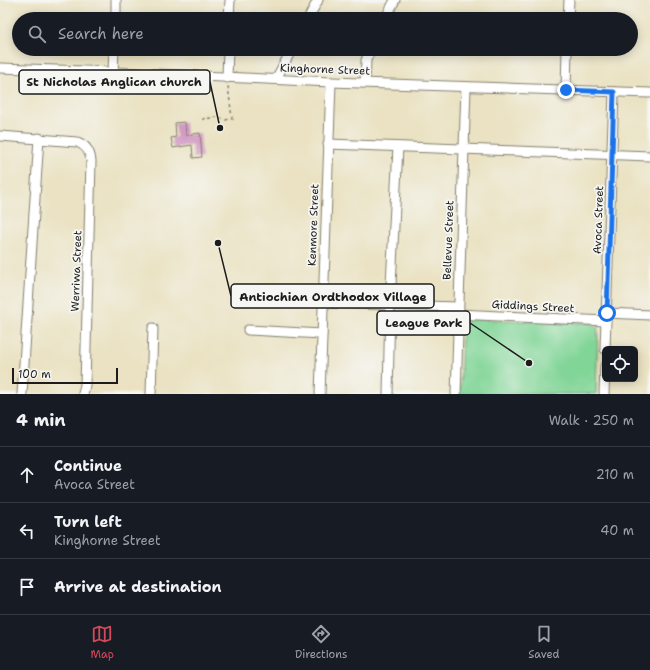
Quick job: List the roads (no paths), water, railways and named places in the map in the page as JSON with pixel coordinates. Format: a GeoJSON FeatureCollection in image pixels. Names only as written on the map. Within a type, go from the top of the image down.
{"type":"FeatureCollection","features":[{"type":"Feature","properties":{"kind":"street"},"geometry":{"type":"LineString","coordinates":[[116,0],[116,12]]}},
{"type":"Feature","properties":{"kind":"street"},"geometry":{"type":"LineString","coordinates":[[229,12],[230,0]]}},
{"type":"Feature","properties":{"kind":"street"},"geometry":{"type":"LineString","coordinates":[[312,12],[318,0]]}},
{"type":"Feature","properties":{"kind":"street"},"geometry":{"type":"LineString","coordinates":[[389,12],[395,0]]}},
{"type":"Feature","properties":{"kind":"street"},"geometry":{"type":"LineString","coordinates":[[568,12],[569,0]]}},
{"type":"Feature","properties":{"kind":"street"},"geometry":{"type":"LineString","coordinates":[[113,72],[114,56]]}},
{"type":"Feature","properties":{"kind":"street"},"geometry":{"type":"LineString","coordinates":[[227,82],[228,56]]}},
{"type":"Feature","properties":{"kind":"street"},"geometry":{"type":"LineString","coordinates":[[276,80],[288,56]]}},
{"type":"Feature","properties":{"kind":"street"},"geometry":{"type":"LineString","coordinates":[[365,83],[366,60],[368,56]]}},
{"type":"Feature","properties":{"kind":"street"},"geometry":{"type":"LineString","coordinates":[[566,90],[568,56]]}},
{"type":"Feature","properties":{"kind":"street","name":"Kinghorne Street"},"geometry":{"type":"LineString","coordinates":[[0,68],[113,72],[227,82],[276,80],[650,93]]}},
{"type":"Feature","properties":{"kind":"street","name":"Kenmore Street"},"geometry":{"type":"LineString","coordinates":[[320,394],[331,82]]}},
{"type":"Feature","properties":{"kind":"street","name":"Bellevue Street"},"geometry":{"type":"LineString","coordinates":[[456,394],[466,87]]}},
{"type":"Feature","properties":{"kind":"street","name":"Avoca Street"},"geometry":{"type":"LineString","coordinates":[[606,346],[614,92]]}},
{"type":"Feature","properties":{"kind":"street"},"geometry":{"type":"LineString","coordinates":[[0,136],[39,138],[22,394]]}},
{"type":"Feature","properties":{"kind":"street","name":"Werriwa Street"},"geometry":{"type":"LineString","coordinates":[[39,138],[77,142],[85,146],[91,161],[85,385],[83,394]]}},
{"type":"Feature","properties":{"kind":"street"},"geometry":{"type":"LineString","coordinates":[[328,144],[650,156]]}},
{"type":"Feature","properties":{"kind":"street"},"geometry":{"type":"LineString","coordinates":[[388,394],[390,305],[398,147]]}},
{"type":"Feature","properties":{"kind":"street","name":"Giddings Street"},"geometry":{"type":"LineString","coordinates":[[323,303],[390,305],[458,311],[606,317],[650,315]]}},
{"type":"Feature","properties":{"kind":"street"},"geometry":{"type":"LineString","coordinates":[[151,394],[153,328]]}},
{"type":"Feature","properties":{"kind":"street"},"geometry":{"type":"LineString","coordinates":[[248,330],[322,334]]}},
{"type":"Feature","properties":{"kind":"street"},"geometry":{"type":"LineString","coordinates":[[604,382],[604,394]]}},
{"type":"Feature","properties":{"kind":"place","name":"St Nicholas Anglican church"},"geometry":{"type":"Point","coordinates":[220,128]}},
{"type":"Feature","properties":{"kind":"place","name":"Antiochian Ordthodox Village"},"geometry":{"type":"Point","coordinates":[218,243]}},
{"type":"Feature","properties":{"kind":"place","name":"League Park"},"geometry":{"type":"Point","coordinates":[529,363]}}]}
